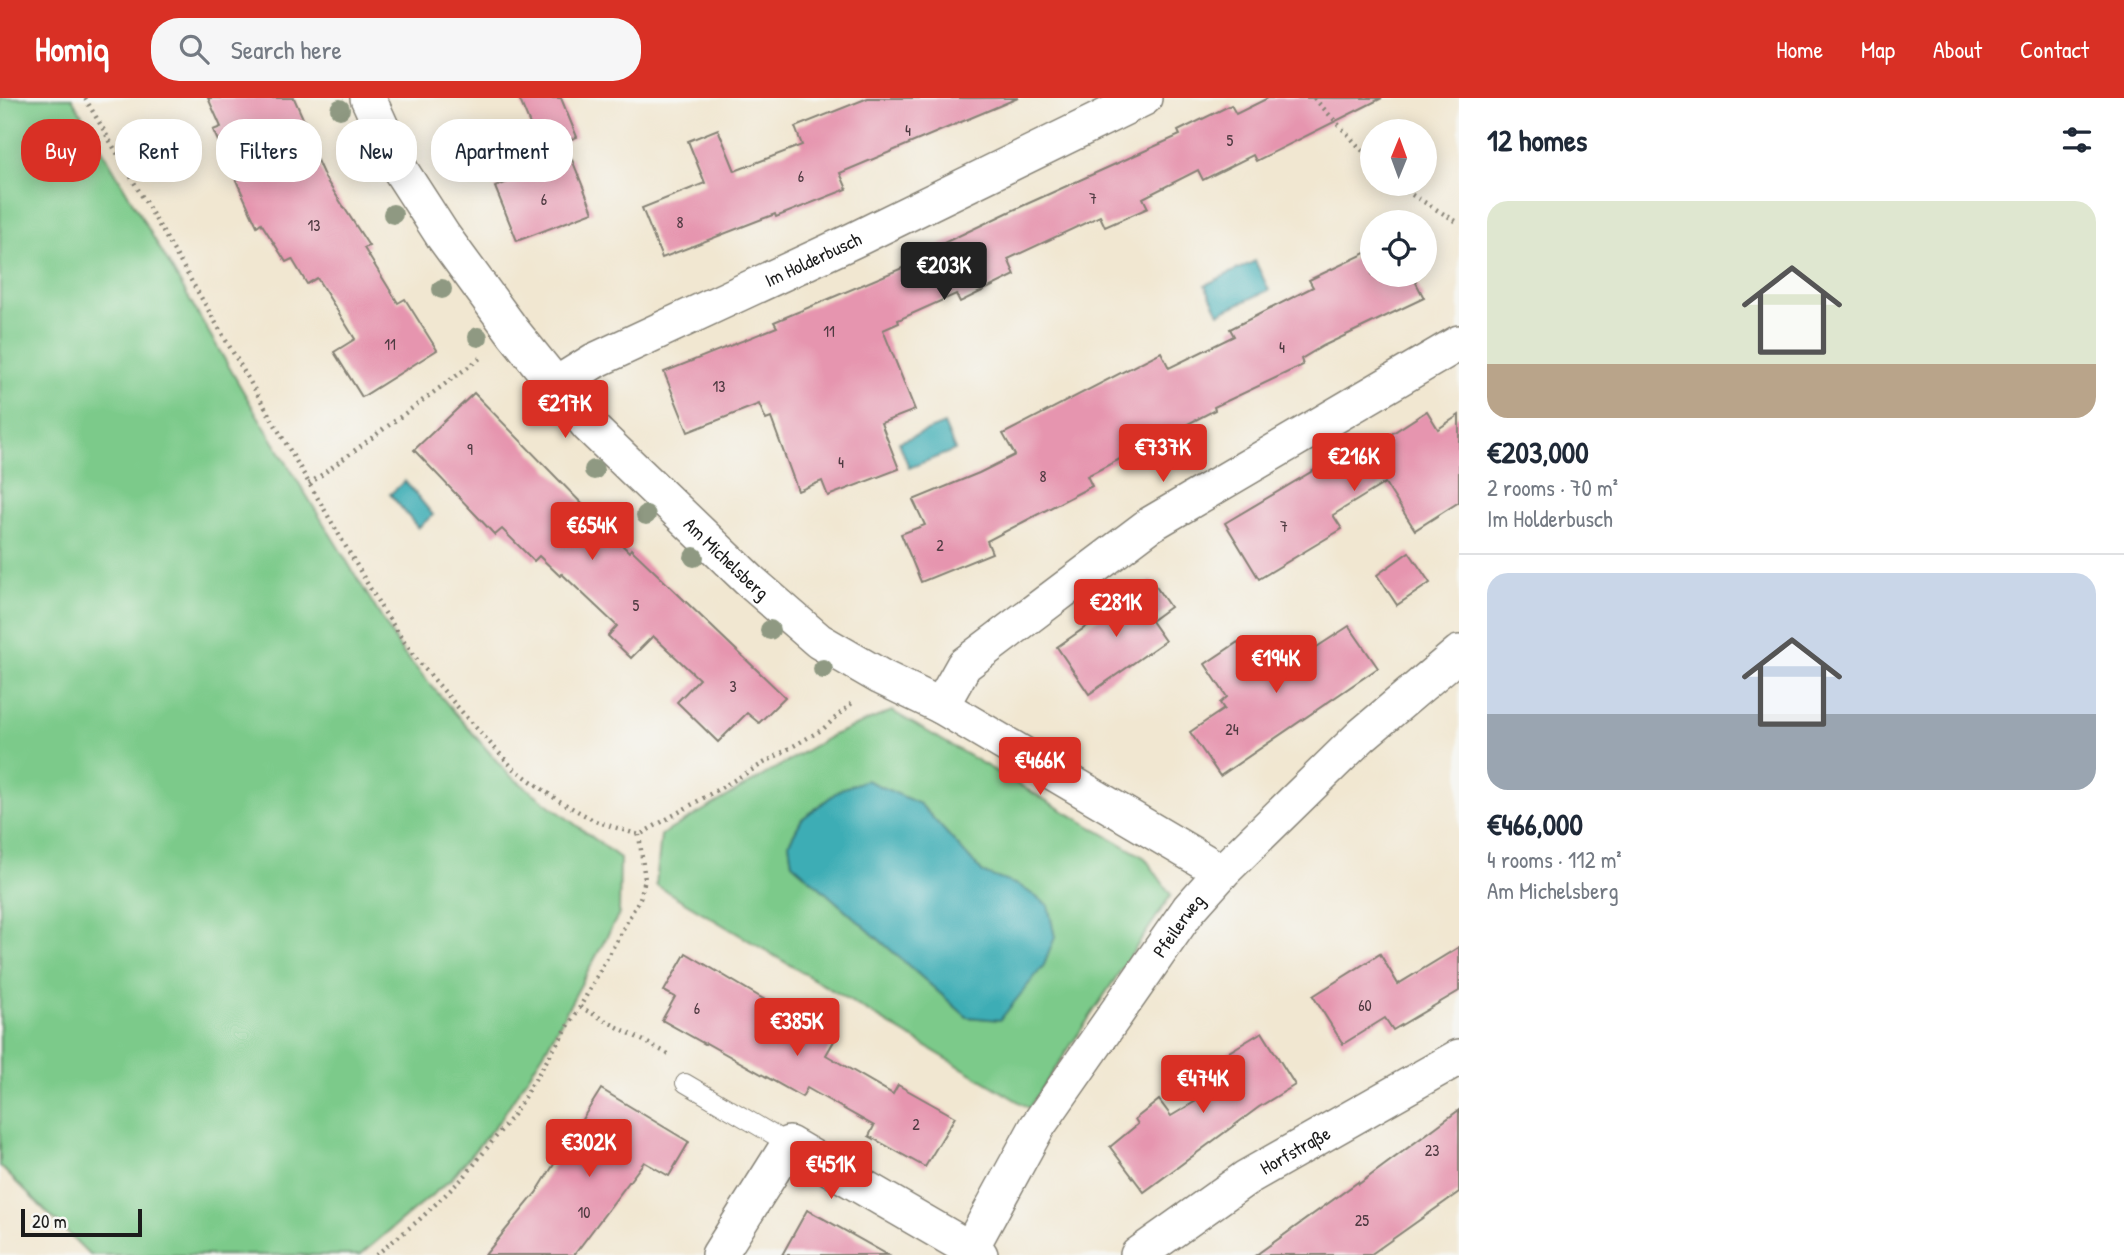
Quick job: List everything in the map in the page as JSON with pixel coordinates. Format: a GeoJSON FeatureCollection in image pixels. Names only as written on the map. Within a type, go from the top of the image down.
{"type":"FeatureCollection","features":[{"type":"Feature","properties":{"kind":"street","name":"Am Michelsberg"},"geometry":{"type":"LineString","coordinates":[[368,98],[401,171],[443,236],[514,333],[589,426],[750,581],[819,640],[881,677],[941,706],[1222,872]]}},
{"type":"Feature","properties":{"kind":"street","name":"Im Holderbusch"},"geometry":{"type":"LineString","coordinates":[[556,384],[594,361],[854,240],[1144,98]]}},
{"type":"Feature","properties":{"kind":"street"},"geometry":{"type":"LineString","coordinates":[[941,706],[964,665],[1151,524],[1459,343]]}},
{"type":"Feature","properties":{"kind":"street","name":"Pfeilerweg"},"geometry":{"type":"LineString","coordinates":[[972,1253],[1037,1127],[1189,909],[1222,872],[1361,736],[1459,653]]}},
{"type":"Feature","properties":{"kind":"street","name":"Horfstraße"},"geometry":{"type":"LineString","coordinates":[[1138,1255],[1246,1178],[1459,1056]]}},
{"type":"Feature","properties":{"kind":"street"},"geometry":{"type":"LineString","coordinates":[[719,1255],[789,1144],[972,1253]]}},
{"type":"Feature","properties":{"kind":"lane"},"geometry":{"type":"LineString","coordinates":[[685,1083],[789,1144]]}},
{"type":"Feature","properties":{"kind":"path"},"geometry":{"type":"LineString","coordinates":[[85,98],[381,607],[414,656],[513,768],[556,799],[595,821],[639,835],[823,729],[881,677]]}},
{"type":"Feature","properties":{"kind":"path"},"geometry":{"type":"LineString","coordinates":[[1314,98],[1360,148]]}},
{"type":"Feature","properties":{"kind":"path"},"geometry":{"type":"LineString","coordinates":[[1414,196],[1459,223]]}},
{"type":"Feature","properties":{"kind":"path"},"geometry":{"type":"LineString","coordinates":[[309,484],[514,333]]}},
{"type":"Feature","properties":{"kind":"path"},"geometry":{"type":"LineString","coordinates":[[376,1255],[419,1220],[465,1176],[513,1115],[580,1007],[640,898],[645,880],[639,835]]}},
{"type":"Feature","properties":{"kind":"path"},"geometry":{"type":"LineString","coordinates":[[580,1007],[678,1059],[685,1083]]}},
{"type":"Feature","properties":{"kind":"green space"},"geometry":{"type":"Polygon","coordinates":[[[0,98],[72,98],[84,119],[21,119],[21,182],[101,182],[101,148],[115,172],[115,182],[121,182],[253,408],[403,653],[508,774],[620,858],[619,914],[546,1049],[500,1120],[451,1179],[360,1255],[90,1255],[0,1166],[0,98]]]}},
{"type":"Feature","properties":{"kind":"green space"},"geometry":{"type":"Polygon","coordinates":[[[892,711],[1145,858],[1171,895],[1029,1108],[656,885],[661,835],[833,735],[892,711]],[[841,789],[802,819],[789,843],[792,863],[967,1017],[1000,1020],[983,873],[920,804],[841,789]]]}},
{"type":"Feature","properties":{"kind":"water"},"geometry":{"type":"Polygon","coordinates":[[[1255,261],[1269,290],[1219,313],[1205,285],[1255,261]]]}},
{"type":"Feature","properties":{"kind":"water"},"geometry":{"type":"Polygon","coordinates":[[[944,424],[955,450],[909,468],[899,442],[944,424]]]}},
{"type":"Feature","properties":{"kind":"water"},"geometry":{"type":"Polygon","coordinates":[[[405,481],[433,515],[418,528],[390,494],[405,481]]]}},
{"type":"Feature","properties":{"kind":"water"},"geometry":{"type":"Polygon","coordinates":[[[866,780],[920,804],[983,873],[1020,886],[1048,905],[1055,937],[1044,965],[1000,1020],[967,1017],[792,863],[789,843],[802,819],[841,789],[866,780]]]}},
{"type":"Feature","properties":{"kind":"building"},"geometry":{"type":"Polygon","coordinates":[[[208,98],[294,98],[303,119],[217,119],[208,98]]]}},
{"type":"Feature","properties":{"kind":"building"},"geometry":{"type":"Polygon","coordinates":[[[519,98],[561,98],[570,119],[528,119],[519,98]]]}},
{"type":"Feature","properties":{"kind":"building"},"geometry":{"type":"Polygon","coordinates":[[[868,98],[1018,98],[840,173],[847,189],[662,258],[642,208],[705,183],[688,141],[718,129],[735,171],[802,145],[795,127],[868,98]]]}},
{"type":"Feature","properties":{"kind":"building"},"geometry":{"type":"Polygon","coordinates":[[[1268,98],[1382,98],[1256,161],[1253,155],[1203,180],[1198,170],[1143,198],[1148,208],[1105,227],[1100,216],[1008,259],[1015,275],[960,302],[956,294],[898,320],[899,323],[883,330],[915,410],[881,423],[899,469],[828,496],[822,481],[798,491],[771,418],[766,420],[759,404],[688,432],[664,372],[777,327],[774,322],[912,264],[910,259],[1180,135],[1178,131],[1231,105],[1236,114],[1268,98]]]}},
{"type":"Feature","properties":{"kind":"building"},"geometry":{"type":"Polygon","coordinates":[[[573,162],[593,212],[517,241],[495,187],[508,182],[573,182],[573,162]]]}},
{"type":"Feature","properties":{"kind":"building"},"geometry":{"type":"Polygon","coordinates":[[[322,171],[369,246],[364,248],[398,303],[405,299],[437,350],[362,397],[334,352],[355,339],[317,278],[307,284],[292,259],[286,262],[261,223],[257,226],[237,182],[322,182],[322,171]]]}},
{"type":"Feature","properties":{"kind":"building"},"geometry":{"type":"Polygon","coordinates":[[[1360,256],[1360,287],[1418,287],[1424,298],[1323,346],[1301,359],[1303,365],[1214,407],[1215,410],[1087,476],[1092,486],[987,541],[992,553],[921,582],[901,534],[925,525],[913,500],[1015,455],[1003,434],[1161,352],[1169,368],[1234,336],[1230,329],[1313,287],[1309,280],[1360,256]]]}},
{"type":"Feature","properties":{"kind":"building"},"geometry":{"type":"Polygon","coordinates":[[[474,393],[629,552],[631,549],[785,697],[759,723],[747,713],[718,742],[677,702],[699,679],[653,636],[631,658],[608,636],[617,626],[539,556],[534,561],[502,529],[495,535],[414,450],[474,393]]]}},
{"type":"Feature","properties":{"kind":"building"},"geometry":{"type":"Polygon","coordinates":[[[1427,411],[1438,429],[1459,415],[1459,502],[1415,530],[1385,483],[1333,515],[1342,529],[1259,579],[1225,523],[1343,453],[1348,462],[1427,411]]]}},
{"type":"Feature","properties":{"kind":"building"},"geometry":{"type":"Polygon","coordinates":[[[1409,552],[1430,583],[1397,605],[1377,575],[1409,552]]]}},
{"type":"Feature","properties":{"kind":"building"},"geometry":{"type":"Polygon","coordinates":[[[1152,581],[1170,607],[1151,621],[1165,641],[1089,694],[1057,647],[1152,581]]]}},
{"type":"Feature","properties":{"kind":"building"},"geometry":{"type":"Polygon","coordinates":[[[1349,626],[1378,668],[1220,776],[1190,732],[1224,709],[1220,703],[1227,697],[1205,664],[1238,642],[1260,674],[1301,647],[1306,654],[1349,626]]]}},
{"type":"Feature","properties":{"kind":"building"},"geometry":{"type":"Polygon","coordinates":[[[1459,947],[1459,991],[1393,1030],[1385,1018],[1343,1044],[1313,996],[1380,954],[1398,984],[1459,947]]]}},
{"type":"Feature","properties":{"kind":"building"},"geometry":{"type":"Polygon","coordinates":[[[686,953],[834,1041],[826,1055],[893,1094],[898,1085],[955,1117],[925,1167],[869,1136],[874,1126],[807,1088],[802,1097],[662,1020],[675,997],[664,991],[686,953]]]}},
{"type":"Feature","properties":{"kind":"building"},"geometry":{"type":"Polygon","coordinates":[[[1262,1032],[1295,1085],[1259,1107],[1144,1192],[1110,1147],[1138,1124],[1135,1119],[1159,1100],[1171,1116],[1233,1079],[1219,1058],[1262,1032]]]}},
{"type":"Feature","properties":{"kind":"building"},"geometry":{"type":"Polygon","coordinates":[[[601,1089],[689,1142],[669,1176],[644,1162],[574,1255],[485,1255],[536,1193],[601,1089]]]}},
{"type":"Feature","properties":{"kind":"building"},"geometry":{"type":"Polygon","coordinates":[[[1459,1110],[1459,1192],[1370,1255],[1256,1255],[1358,1182],[1359,1184],[1459,1110]]]}},
{"type":"Feature","properties":{"kind":"building"},"geometry":{"type":"Polygon","coordinates":[[[807,1210],[824,1219],[888,1255],[782,1255],[807,1210]]]}}]}
